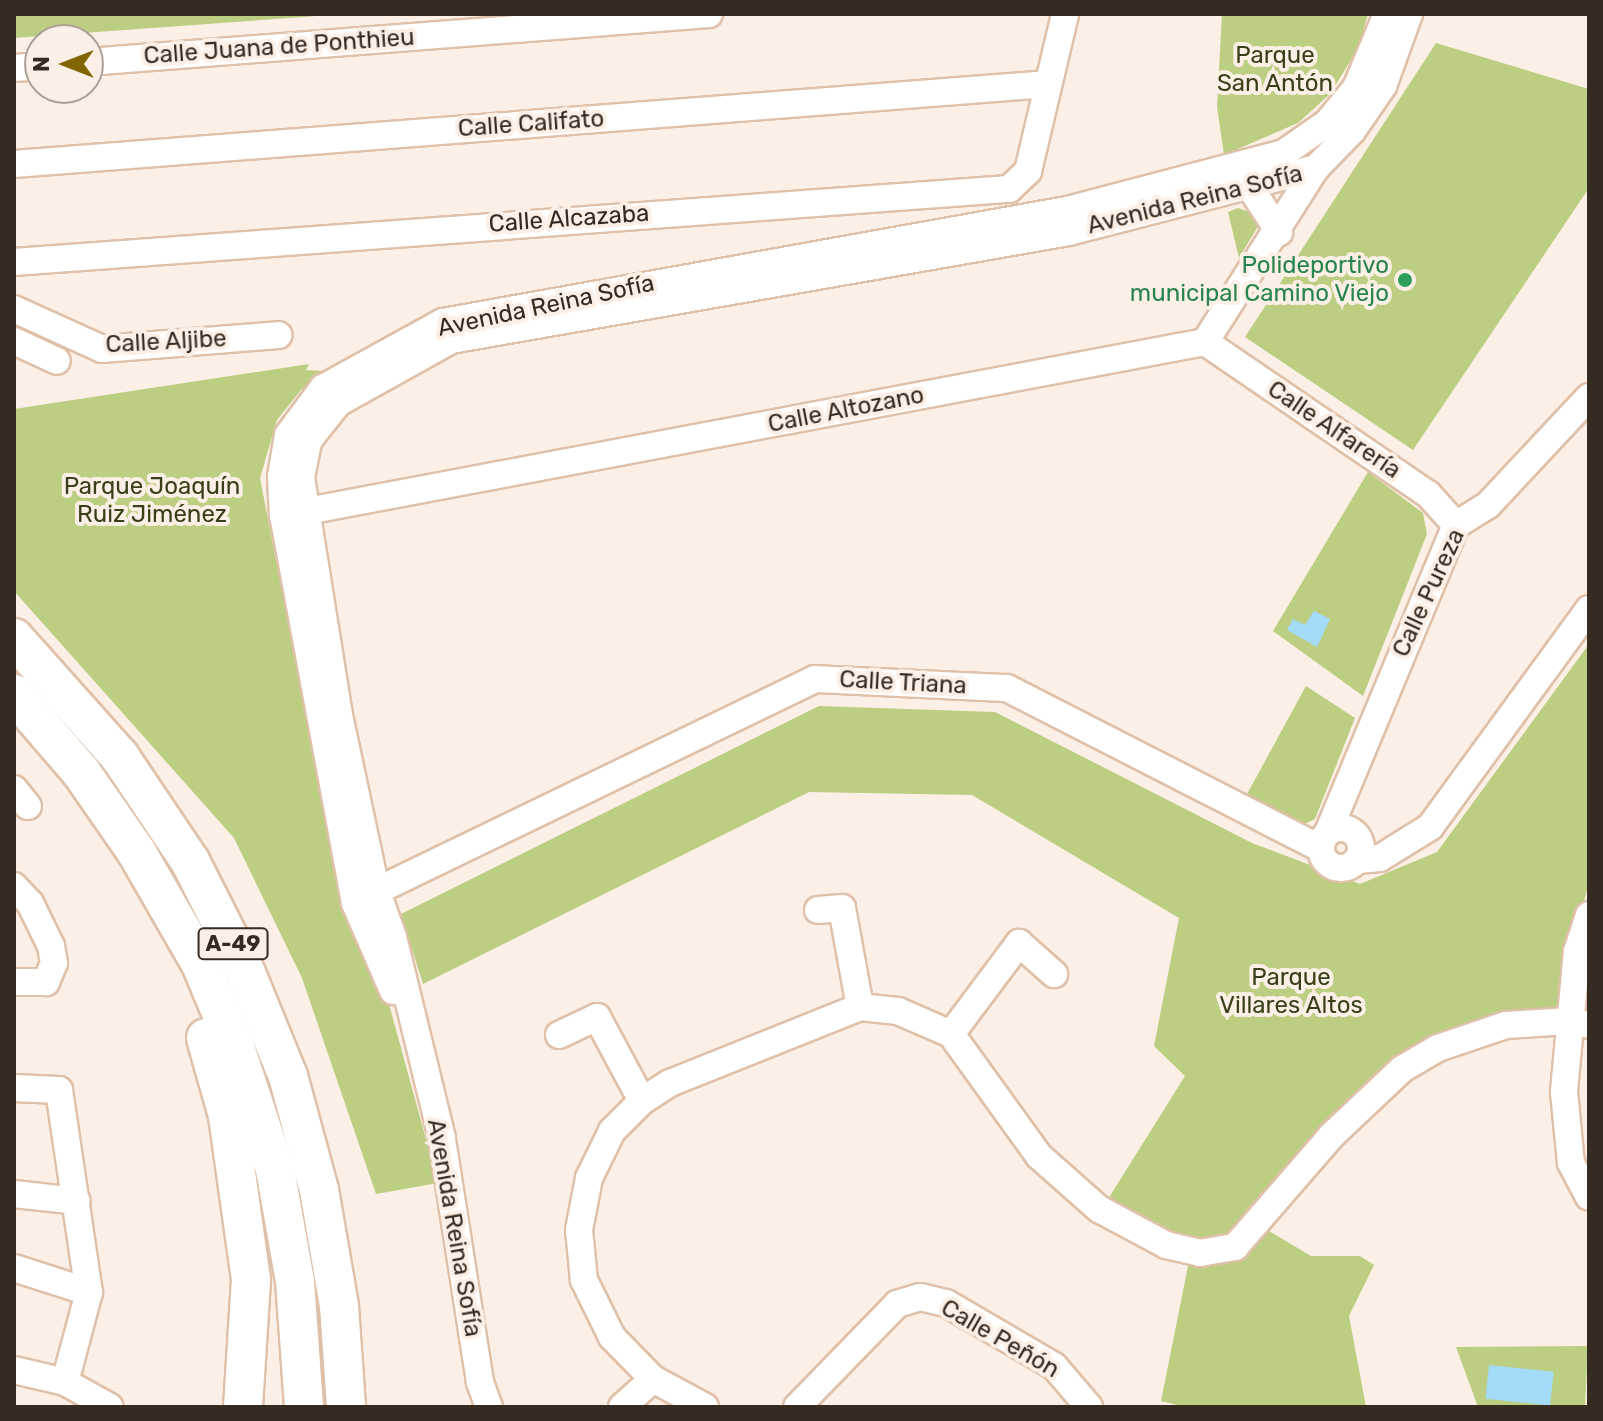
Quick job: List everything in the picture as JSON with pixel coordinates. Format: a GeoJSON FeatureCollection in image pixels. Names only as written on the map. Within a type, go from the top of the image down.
{"type":"FeatureCollection","features":[{"type":"Feature","properties":{"kind":"highway","name":"A-49"},"geometry":{"type":"LineString","coordinates":[[14,638],[120,757],[190,861],[243,966],[288,1076],[319,1190],[339,1306],[346,1407]]}},
{"type":"Feature","properties":{"kind":"highway","name":"A-49"},"geometry":{"type":"LineString","coordinates":[[14,694],[81,772],[180,926],[233,1041],[275,1169],[295,1281],[304,1407]]}},
{"type":"Feature","properties":{"kind":"highway"},"geometry":{"type":"LineString","coordinates":[[180,926],[228,1116],[243,1206],[251,1280],[243,1407]]}},
{"type":"Feature","properties":{"kind":"street","name":"Calle Juana de Ponthieu"},"geometry":{"type":"LineString","coordinates":[[104,61],[709,14]]}},
{"type":"Feature","properties":{"kind":"street","name":"Calle Alcazaba"},"geometry":{"type":"LineString","coordinates":[[14,262],[1009,189],[1028,171],[1065,14]]}},
{"type":"Feature","properties":{"kind":"street","name":"Avenida Reina Sofía"},"geometry":{"type":"LineString","coordinates":[[1246,177],[1327,123],[1356,88],[1387,14]]}},
{"type":"Feature","properties":{"kind":"street","name":"Avenida Reina Sofía"},"geometry":{"type":"LineString","coordinates":[[489,1407],[480,1382],[442,1138],[393,937],[366,896],[339,715],[295,514],[308,441],[338,403],[451,340],[1069,232],[1246,177],[1316,168],[1352,131],[1383,86],[1409,14]]}},
{"type":"Feature","properties":{"kind":"street","name":"Calle Califato"},"geometry":{"type":"LineString","coordinates":[[14,164],[1048,84]]}},
{"type":"Feature","properties":{"kind":"street"},"geometry":{"type":"LineString","coordinates":[[1205,342],[1279,232],[1316,168],[1313,148],[1327,123]]}},
{"type":"Feature","properties":{"kind":"street"},"geometry":{"type":"LineString","coordinates":[[1246,177],[1279,232]]}},
{"type":"Feature","properties":{"kind":"street","name":"Calle Aljibe"},"geometry":{"type":"LineString","coordinates":[[14,309],[102,349],[278,335]]}},
{"type":"Feature","properties":{"kind":"street"},"geometry":{"type":"LineString","coordinates":[[14,341],[57,361]]}},
{"type":"Feature","properties":{"kind":"street","name":"Calle Altozano"},"geometry":{"type":"LineString","coordinates":[[295,514],[1205,342]]}},
{"type":"Feature","properties":{"kind":"street","name":"Calle Alfarería"},"geometry":{"type":"LineString","coordinates":[[1205,342],[1428,494],[1456,525]]}},
{"type":"Feature","properties":{"kind":"street","name":"Calle Pureza"},"geometry":{"type":"LineString","coordinates":[[1325,839],[1456,525],[1488,505],[1589,397]]}},
{"type":"Feature","properties":{"kind":"street","name":"Calle Triana"},"geometry":{"type":"LineString","coordinates":[[366,896],[815,679],[1007,688],[1325,839],[1326,863],[1340,869],[1357,860],[1380,858],[1430,827],[1589,609]]}},
{"type":"Feature","properties":{"kind":"street"},"geometry":{"type":"LineString","coordinates":[[14,886],[26,895],[51,946],[54,963],[46,982],[14,982]]}},
{"type":"Feature","properties":{"kind":"street"},"geometry":{"type":"LineString","coordinates":[[818,910],[842,908],[860,1007]]}},
{"type":"Feature","properties":{"kind":"street"},"geometry":{"type":"LineString","coordinates":[[1589,915],[1577,951],[1579,1023],[1564,1092],[1571,1163],[1589,1197]]}},
{"type":"Feature","properties":{"kind":"street"},"geometry":{"type":"LineString","coordinates":[[951,1034],[1019,943],[1054,974]]}},
{"type":"Feature","properties":{"kind":"street"},"geometry":{"type":"LineString","coordinates":[[705,1407],[653,1379],[612,1337],[584,1280],[579,1230],[589,1178],[612,1131],[642,1101],[670,1083],[860,1007],[898,1011],[951,1034],[1039,1156],[1099,1209],[1166,1245],[1200,1253],[1235,1247],[1331,1136],[1402,1069],[1472,1033],[1579,1023]]}},
{"type":"Feature","properties":{"kind":"street"},"geometry":{"type":"LineString","coordinates":[[559,1035],[597,1017],[642,1101]]}},
{"type":"Feature","properties":{"kind":"street"},"geometry":{"type":"LineString","coordinates":[[14,1088],[59,1090],[89,1292],[65,1382]]}},
{"type":"Feature","properties":{"kind":"street"},"geometry":{"type":"LineString","coordinates":[[14,1194],[77,1201]]}},
{"type":"Feature","properties":{"kind":"street"},"geometry":{"type":"LineString","coordinates":[[14,1268],[89,1292]]}},
{"type":"Feature","properties":{"kind":"street","name":"Calle Peñón"},"geometry":{"type":"LineString","coordinates":[[797,1407],[897,1304],[920,1297],[946,1303],[1054,1366],[1089,1407]]}},
{"type":"Feature","properties":{"kind":"street"},"geometry":{"type":"LineString","coordinates":[[14,1370],[65,1382],[110,1407]]}},
{"type":"Feature","properties":{"kind":"street"},"geometry":{"type":"LineString","coordinates":[[622,1407],[653,1379]]}},
{"type":"Feature","properties":{"kind":"green space"},"geometry":{"type":"Polygon","coordinates":[[[14,14],[344,14],[104,31],[104,24],[24,24],[24,37],[14,38],[14,14]]]}},
{"type":"Feature","properties":{"kind":"green space","name":"Parque San Antón"},"geometry":{"type":"Polygon","coordinates":[[[1222,14],[1368,14],[1359,47],[1330,94],[1298,123],[1224,155],[1217,107],[1222,14]]]}},
{"type":"Feature","properties":{"kind":"green space","name":"Polideportivo municipal Camino Viejo"},"geometry":{"type":"Polygon","coordinates":[[[1436,43],[1589,89],[1589,188],[1413,450],[1245,337],[1436,43]]]}},
{"type":"Feature","properties":{"kind":"green space"},"geometry":{"type":"Polygon","coordinates":[[[1238,208],[1255,214],[1260,223],[1239,258],[1228,212],[1238,208]]]}},
{"type":"Feature","properties":{"kind":"green space","name":"Parque Joaquín Ruiz Jiménez"},"geometry":{"type":"Polygon","coordinates":[[[309,364],[306,370],[324,371],[301,390],[277,420],[260,478],[297,668],[438,1183],[376,1194],[302,978],[234,838],[14,591],[14,409],[309,364]]]}},
{"type":"Feature","properties":{"kind":"green space"},"geometry":{"type":"Polygon","coordinates":[[[1368,472],[1423,513],[1427,534],[1363,696],[1273,631],[1368,472]]]}},
{"type":"Feature","properties":{"kind":"green space","name":"Parque Villares Altos"},"geometry":{"type":"Polygon","coordinates":[[[1589,644],[1589,882],[1556,1008],[1414,1062],[1261,1226],[1311,1256],[1360,1256],[1374,1265],[1349,1316],[1366,1407],[1185,1407],[1161,1401],[1191,1251],[1103,1207],[1185,1076],[1154,1046],[1179,918],[972,795],[809,792],[423,984],[401,914],[819,706],[995,712],[1252,843],[1360,884],[1437,852],[1589,644]]]}},
{"type":"Feature","properties":{"kind":"green space"},"geometry":{"type":"Polygon","coordinates":[[[1306,686],[1355,718],[1315,819],[1305,824],[1246,796],[1306,686]]]}},
{"type":"Feature","properties":{"kind":"green space"},"geometry":{"type":"Polygon","coordinates":[[[1588,1346],[1585,1407],[1478,1407],[1456,1347],[1588,1346]]]}},
{"type":"Feature","properties":{"kind":"water"},"geometry":{"type":"Polygon","coordinates":[[[1314,611],[1330,619],[1317,647],[1287,630],[1293,619],[1305,625],[1314,611]]]}},
{"type":"Feature","properties":{"kind":"water"},"geometry":{"type":"Polygon","coordinates":[[[1489,1365],[1554,1372],[1550,1406],[1485,1399],[1489,1365]]]}},
{"type":"Feature","properties":{"kind":"place","name":"Polideportivo municipal Camino Viejo"},"geometry":{"type":"Point","coordinates":[1405,280]}}]}
